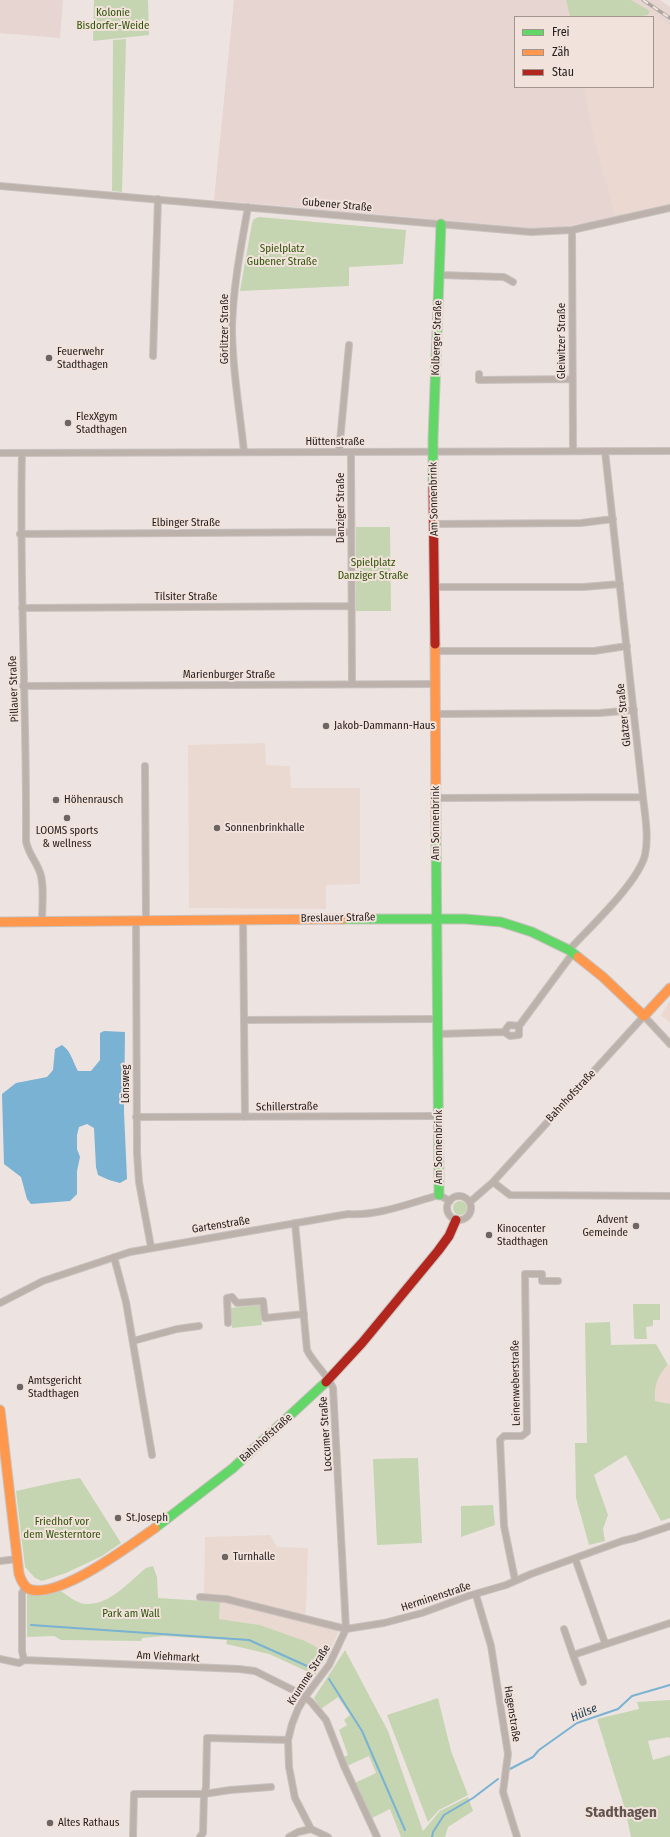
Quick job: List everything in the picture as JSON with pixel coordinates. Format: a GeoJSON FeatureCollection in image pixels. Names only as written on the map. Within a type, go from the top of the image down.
{"type":"FeatureCollection","features":[{"type":"Feature","properties":{"kind":"street","name":"Gubener Straße"},"geometry":{"type":"LineString","coordinates":[[0,186],[531,232],[572,230],[670,208]]}},
{"type":"Feature","properties":{"kind":"street"},"geometry":{"type":"LineString","coordinates":[[153,356],[158,199]]}},
{"type":"Feature","properties":{"kind":"street","name":"Görlitzer Straße"},"geometry":{"type":"LineString","coordinates":[[244,452],[234,367],[232,329],[235,281],[248,207]]}},
{"type":"Feature","properties":{"kind":"street","name":"Kolberger Straße"},"geometry":{"type":"LineString","coordinates":[[434,452],[442,224]]}},
{"type":"Feature","properties":{"kind":"street","name":"Gleiwitzer Straße"},"geometry":{"type":"LineString","coordinates":[[572,230],[573,451]]}},
{"type":"Feature","properties":{"kind":"street"},"geometry":{"type":"LineString","coordinates":[[440,275],[504,277],[513,282]]}},
{"type":"Feature","properties":{"kind":"street"},"geometry":{"type":"LineString","coordinates":[[339,452],[349,345]]}},
{"type":"Feature","properties":{"kind":"street"},"geometry":{"type":"LineString","coordinates":[[479,374],[479,380],[572,379]]}},
{"type":"Feature","properties":{"kind":"street","name":"Glatzer Straße"},"geometry":{"type":"LineString","coordinates":[[504,1032],[510,1036],[519,1035],[520,1026],[571,952],[629,885],[640,868],[647,842],[605,451]]}},
{"type":"Feature","properties":{"kind":"street","name":"Hüttenstraße"},"geometry":{"type":"LineString","coordinates":[[0,453],[670,451]]}},
{"type":"Feature","properties":{"kind":"street","name":"Danziger Straße"},"geometry":{"type":"LineString","coordinates":[[351,452],[352,684]]}},
{"type":"Feature","properties":{"kind":"street","name":"Am Sonnenbrink"},"geometry":{"type":"LineString","coordinates":[[434,452],[439,1195]]}},
{"type":"Feature","properties":{"kind":"street","name":"Pillauer Straße"},"geometry":{"type":"LineString","coordinates":[[22,453],[20,534],[26,762],[26,841],[30,855],[40,870],[42,880],[42,921]]}},
{"type":"Feature","properties":{"kind":"street"},"geometry":{"type":"LineString","coordinates":[[435,524],[582,523],[613,520]]}},
{"type":"Feature","properties":{"kind":"street","name":"Elbinger Straße"},"geometry":{"type":"LineString","coordinates":[[20,534],[352,532]]}},
{"type":"Feature","properties":{"kind":"street"},"geometry":{"type":"LineString","coordinates":[[435,587],[583,587],[620,584]]}},
{"type":"Feature","properties":{"kind":"street","name":"Tilsiter Straße"},"geometry":{"type":"LineString","coordinates":[[22,608],[351,606]]}},
{"type":"Feature","properties":{"kind":"street"},"geometry":{"type":"LineString","coordinates":[[435,651],[594,651],[627,646]]}},
{"type":"Feature","properties":{"kind":"street","name":"Marienburger Straße"},"geometry":{"type":"LineString","coordinates":[[23,686],[435,684]]}},
{"type":"Feature","properties":{"kind":"street"},"geometry":{"type":"LineString","coordinates":[[436,714],[600,713],[634,710]]}},
{"type":"Feature","properties":{"kind":"street"},"geometry":{"type":"LineString","coordinates":[[145,766],[146,920]]}},
{"type":"Feature","properties":{"kind":"street"},"geometry":{"type":"LineString","coordinates":[[436,798],[643,797]]}},
{"type":"Feature","properties":{"kind":"street","name":"Breslauer Straße"},"geometry":{"type":"LineString","coordinates":[[0,922],[437,918],[484,920],[509,924],[532,932],[571,952],[598,973],[644,1016]]}},
{"type":"Feature","properties":{"kind":"street","name":"Lönsweg"},"geometry":{"type":"LineString","coordinates":[[136,920],[136,1117],[139,1182],[151,1247]]}},
{"type":"Feature","properties":{"kind":"street"},"geometry":{"type":"LineString","coordinates":[[243,920],[245,1117]]}},
{"type":"Feature","properties":{"kind":"street","name":"Bahnhofstraße"},"geometry":{"type":"LineString","coordinates":[[470,1202],[493,1182],[670,988]]}},
{"type":"Feature","properties":{"kind":"street"},"geometry":{"type":"LineString","coordinates":[[644,1016],[670,1044]]}},
{"type":"Feature","properties":{"kind":"street"},"geometry":{"type":"LineString","coordinates":[[244,1020],[438,1019]]}},
{"type":"Feature","properties":{"kind":"street"},"geometry":{"type":"LineString","coordinates":[[438,1034],[504,1032],[510,1026],[520,1026]]}},
{"type":"Feature","properties":{"kind":"street","name":"Schillerstraße"},"geometry":{"type":"LineString","coordinates":[[136,1117],[439,1116]]}},
{"type":"Feature","properties":{"kind":"street"},"geometry":{"type":"LineString","coordinates":[[493,1182],[510,1195],[670,1196]]}},
{"type":"Feature","properties":{"kind":"street"},"geometry":{"type":"LineString","coordinates":[[439,1195],[450,1201]]}},
{"type":"Feature","properties":{"kind":"street","name":"Gartenstraße"},"geometry":{"type":"LineString","coordinates":[[0,1303],[43,1281],[114,1257],[151,1247],[348,1214],[383,1210],[439,1195]]}},
{"type":"Feature","properties":{"kind":"street"},"geometry":{"type":"LineString","coordinates":[[460,1196],[470,1202],[470,1214],[464,1219],[456,1220],[448,1212],[448,1204],[450,1201],[460,1196]]}},
{"type":"Feature","properties":{"kind":"street","name":"Bahnhofstraße"},"geometry":{"type":"LineString","coordinates":[[26,1586],[32,1590],[40,1591],[92,1570],[120,1553],[232,1468],[329,1379],[363,1341],[445,1242],[456,1220]]}},
{"type":"Feature","properties":{"kind":"street","name":"Loccumer Straße"},"geometry":{"type":"LineString","coordinates":[[295,1223],[307,1350],[313,1362],[329,1379],[333,1388],[346,1629]]}},
{"type":"Feature","properties":{"kind":"street"},"geometry":{"type":"LineString","coordinates":[[114,1257],[125,1297],[152,1456]]}},
{"type":"Feature","properties":{"kind":"street","name":"Leinenweberstraße"},"geometry":{"type":"LineString","coordinates":[[515,1580],[504,1526],[500,1440],[504,1436],[522,1436],[527,1432],[525,1274],[542,1274],[542,1281],[558,1281]]}},
{"type":"Feature","properties":{"kind":"street"},"geometry":{"type":"LineString","coordinates":[[228,1323],[226,1298],[232,1297],[237,1303],[263,1300],[265,1318],[304,1314]]}},
{"type":"Feature","properties":{"kind":"street"},"geometry":{"type":"LineString","coordinates":[[133,1341],[177,1329],[199,1326]]}},
{"type":"Feature","properties":{"kind":"street"},"geometry":{"type":"LineString","coordinates":[[0,1410],[19,1574],[26,1586],[22,1593],[22,1651],[24,1660]]}},
{"type":"Feature","properties":{"kind":"street","name":"Herminenstraße"},"geometry":{"type":"LineString","coordinates":[[200,1597],[226,1599],[346,1629],[384,1623],[422,1613],[506,1585],[515,1580],[575,1558],[670,1526]]}},
{"type":"Feature","properties":{"kind":"street"},"geometry":{"type":"LineString","coordinates":[[575,1558],[605,1643]]}},
{"type":"Feature","properties":{"kind":"street"},"geometry":{"type":"LineString","coordinates":[[0,1561],[17,1559]]}},
{"type":"Feature","properties":{"kind":"street","name":"Hagenstraße"},"geometry":{"type":"LineString","coordinates":[[476,1594],[491,1646],[508,1754],[503,1792],[516,1837]]}},
{"type":"Feature","properties":{"kind":"street"},"geometry":{"type":"LineString","coordinates":[[573,1655],[670,1622]]}},
{"type":"Feature","properties":{"kind":"street","name":"Krumme Straße"},"geometry":{"type":"LineString","coordinates":[[311,1829],[296,1798],[292,1785],[288,1740],[295,1715],[305,1697],[329,1665],[346,1629]]}},
{"type":"Feature","properties":{"kind":"street"},"geometry":{"type":"LineString","coordinates":[[564,1630],[583,1682]]}},
{"type":"Feature","properties":{"kind":"street","name":"Am Viehmarkt"},"geometry":{"type":"LineString","coordinates":[[0,1659],[19,1662],[24,1660],[252,1670],[270,1678],[305,1697],[328,1723],[344,1766],[376,1837]]}},
{"type":"Feature","properties":{"kind":"street"},"geometry":{"type":"LineString","coordinates":[[200,1837],[203,1833],[207,1738],[288,1740]]}},
{"type":"Feature","properties":{"kind":"street"},"geometry":{"type":"LineString","coordinates":[[133,1837],[134,1794],[204,1794],[230,1790],[271,1787]]}},
{"type":"Feature","properties":{"kind":"street"},"geometry":{"type":"LineString","coordinates":[[288,1837],[298,1832],[311,1829],[328,1837]]}},
{"type":"Feature","properties":{"kind":"shaded area"},"geometry":{"type":"Polygon","coordinates":[[[0,0],[63,0],[60,38],[0,33],[0,0]]]}},
{"type":"Feature","properties":{"kind":"shaded area"},"geometry":{"type":"Polygon","coordinates":[[[234,0],[566,0],[570,16],[514,16],[514,88],[584,88],[596,144],[616,218],[556,228],[532,228],[214,200],[234,0]]]}},
{"type":"Feature","properties":{"kind":"shaded area"},"geometry":{"type":"Polygon","coordinates":[[[631,0],[660,0],[670,7],[670,25],[631,0]]]}},
{"type":"Feature","properties":{"kind":"shaded area"},"geometry":{"type":"Polygon","coordinates":[[[650,11],[670,25],[670,209],[616,218],[596,144],[584,88],[654,88],[654,16],[643,16],[648,15],[650,11]]]}},
{"type":"Feature","properties":{"kind":"shaded area"},"geometry":{"type":"Polygon","coordinates":[[[265,743],[266,765],[290,766],[291,788],[360,788],[360,884],[326,885],[326,909],[189,908],[188,745],[265,743]]]}},
{"type":"Feature","properties":{"kind":"shaded area"},"geometry":{"type":"Polygon","coordinates":[[[670,1001],[670,1023],[661,1015],[670,1001]]]}},
{"type":"Feature","properties":{"kind":"shaded area"},"geometry":{"type":"Polygon","coordinates":[[[670,1364],[670,1404],[655,1401],[655,1386],[660,1373],[670,1364]]]}},
{"type":"Feature","properties":{"kind":"shaded area"},"geometry":{"type":"Polygon","coordinates":[[[270,1535],[277,1547],[308,1548],[306,1610],[303,1621],[339,1630],[329,1654],[304,1641],[260,1625],[219,1619],[220,1596],[204,1594],[205,1537],[270,1535]]]}},
{"type":"Feature","properties":{"kind":"green space","name":"Kolonie Bisdorfer-Weide"},"geometry":{"type":"Polygon","coordinates":[[[94,0],[148,0],[149,35],[93,41],[94,0]]]}},
{"type":"Feature","properties":{"kind":"green space"},"geometry":{"type":"Polygon","coordinates":[[[566,0],[631,0],[650,11],[648,15],[643,16],[570,16],[566,0]]]}},
{"type":"Feature","properties":{"kind":"green space"},"geometry":{"type":"Polygon","coordinates":[[[126,39],[122,192],[112,191],[113,40],[126,39]]]}},
{"type":"Feature","properties":{"kind":"green space","name":"Spielplatz Gubener Straße"},"geometry":{"type":"Polygon","coordinates":[[[259,217],[406,230],[403,264],[349,267],[349,286],[240,291],[252,223],[254,219],[259,217]]]}},
{"type":"Feature","properties":{"kind":"green space","name":"Spielplatz Danziger Straße"},"geometry":{"type":"Polygon","coordinates":[[[356,527],[390,527],[391,611],[356,611],[356,527]]]}},
{"type":"Feature","properties":{"kind":"green space"},"geometry":{"type":"Polygon","coordinates":[[[457,1201],[463,1201],[467,1205],[467,1211],[463,1215],[457,1215],[453,1211],[453,1205],[457,1201]]]}},
{"type":"Feature","properties":{"kind":"green space"},"geometry":{"type":"Polygon","coordinates":[[[633,1304],[660,1304],[660,1320],[653,1320],[653,1326],[646,1327],[647,1339],[635,1339],[634,1337],[633,1304]]]}},
{"type":"Feature","properties":{"kind":"green space"},"geometry":{"type":"Polygon","coordinates":[[[260,1305],[262,1325],[232,1328],[230,1308],[260,1305]]]}},
{"type":"Feature","properties":{"kind":"green space"},"geometry":{"type":"Polygon","coordinates":[[[610,1322],[611,1345],[656,1344],[668,1365],[659,1377],[656,1386],[655,1401],[670,1404],[670,1518],[661,1521],[626,1455],[594,1475],[608,1515],[603,1529],[605,1541],[589,1545],[576,1498],[575,1443],[587,1443],[585,1323],[610,1322]]]}},
{"type":"Feature","properties":{"kind":"green space"},"geometry":{"type":"Polygon","coordinates":[[[418,1458],[422,1543],[377,1545],[373,1459],[418,1458]]]}},
{"type":"Feature","properties":{"kind":"green space","name":"Friedhof vor dem Westerntore"},"geometry":{"type":"Polygon","coordinates":[[[80,1478],[121,1543],[102,1556],[66,1573],[42,1581],[35,1578],[25,1567],[16,1491],[80,1478]]]}},
{"type":"Feature","properties":{"kind":"green space"},"geometry":{"type":"Polygon","coordinates":[[[493,1505],[495,1525],[461,1537],[461,1506],[493,1505]]]}},
{"type":"Feature","properties":{"kind":"green space","name":"Park am Wall"},"geometry":{"type":"Polygon","coordinates":[[[153,1566],[157,1577],[158,1598],[220,1602],[219,1619],[260,1625],[305,1641],[329,1654],[315,1675],[269,1654],[226,1644],[227,1640],[164,1636],[142,1638],[141,1641],[61,1640],[54,1636],[27,1637],[27,1594],[43,1596],[61,1591],[78,1602],[94,1604],[118,1592],[146,1568],[153,1566]]]}},
{"type":"Feature","properties":{"kind":"green space"},"geometry":{"type":"Polygon","coordinates":[[[345,1650],[388,1731],[423,1831],[440,1811],[468,1797],[473,1811],[448,1827],[445,1837],[401,1837],[390,1809],[372,1818],[355,1783],[376,1773],[369,1756],[347,1766],[343,1757],[348,1755],[339,1730],[347,1725],[344,1720],[350,1715],[338,1697],[321,1709],[314,1698],[345,1650]]]}},
{"type":"Feature","properties":{"kind":"green space"},"geometry":{"type":"Polygon","coordinates":[[[438,1698],[451,1751],[468,1795],[439,1810],[428,1822],[387,1715],[438,1698]]]}},
{"type":"Feature","properties":{"kind":"green space"},"geometry":{"type":"Polygon","coordinates":[[[670,1700],[670,1740],[669,1737],[648,1741],[653,1760],[670,1755],[670,1837],[631,1837],[625,1809],[597,1719],[639,1709],[637,1702],[670,1700]]]}},
{"type":"Feature","properties":{"kind":"water"},"geometry":{"type":"Polygon","coordinates":[[[104,1031],[125,1032],[124,1112],[127,1179],[120,1183],[98,1175],[96,1167],[94,1128],[87,1124],[79,1127],[77,1135],[77,1149],[80,1157],[77,1171],[77,1194],[70,1201],[31,1204],[27,1199],[21,1177],[4,1164],[2,1094],[16,1083],[47,1077],[53,1070],[55,1049],[62,1045],[70,1054],[78,1071],[91,1071],[100,1060],[100,1033],[104,1031]]]}},
{"type":"Feature","properties":{"kind":"waterway"},"geometry":{"type":"LineString","coordinates":[[31,1625],[249,1640],[316,1670]]}},
{"type":"Feature","properties":{"kind":"waterway"},"geometry":{"type":"LineString","coordinates":[[329,1679],[362,1731],[405,1830]]}},
{"type":"Feature","properties":{"kind":"waterway","name":"Hülse"},"geometry":{"type":"LineString","coordinates":[[510,1769],[533,1757],[539,1750],[577,1723],[618,1709],[632,1696],[670,1685]]}},
{"type":"Feature","properties":{"kind":"waterway","name":"Hülse"},"geometry":{"type":"LineString","coordinates":[[432,1837],[433,1832],[444,1815],[473,1798],[498,1779]]}},
{"type":"Feature","properties":{"kind":"railway"},"geometry":{"type":"LineString","coordinates":[[643,0],[670,18]]}},
{"type":"Feature","properties":{"kind":"traffic: fast"},"geometry":{"type":"LineString","coordinates":[[433,485],[433,439],[441,224]]}},
{"type":"Feature","properties":{"kind":"traffic: fast"},"geometry":{"type":"LineString","coordinates":[[436,833],[439,1195]]}},
{"type":"Feature","properties":{"kind":"traffic: fast"},"geometry":{"type":"LineString","coordinates":[[343,919],[465,919],[501,922],[532,932],[569,950],[578,957]]}},
{"type":"Feature","properties":{"kind":"traffic: fast"},"geometry":{"type":"LineString","coordinates":[[155,1528],[233,1468],[326,1382]]}},
{"type":"Feature","properties":{"kind":"traffic: slow"},"geometry":{"type":"LineString","coordinates":[[435,644],[436,833]]}},
{"type":"Feature","properties":{"kind":"traffic: slow"},"geometry":{"type":"LineString","coordinates":[[0,922],[343,919]]}},
{"type":"Feature","properties":{"kind":"traffic: slow"},"geometry":{"type":"LineString","coordinates":[[578,957],[603,977],[644,1016],[670,988]]}},
{"type":"Feature","properties":{"kind":"traffic: slow"},"geometry":{"type":"LineString","coordinates":[[0,1410],[19,1574],[27,1588],[32,1590],[45,1590],[78,1578],[113,1557],[155,1528]]}},
{"type":"Feature","properties":{"kind":"traffic: jam"},"geometry":{"type":"LineString","coordinates":[[433,485],[435,644]]}},
{"type":"Feature","properties":{"kind":"traffic: jam"},"geometry":{"type":"LineString","coordinates":[[326,1382],[362,1343],[438,1251],[449,1236],[456,1220]]}},
{"type":"Feature","properties":{"kind":"place","name":"Feuerwehr Stadthagen"},"geometry":{"type":"Point","coordinates":[49,358]}},
{"type":"Feature","properties":{"kind":"place","name":"FlexXgym Stadthagen"},"geometry":{"type":"Point","coordinates":[68,423]}},
{"type":"Feature","properties":{"kind":"place","name":"Jakob-Dammann-Haus"},"geometry":{"type":"Point","coordinates":[326,726]}},
{"type":"Feature","properties":{"kind":"place","name":"Höhenrausch"},"geometry":{"type":"Point","coordinates":[56,800]}},
{"type":"Feature","properties":{"kind":"place","name":"LOOMS sports & wellness"},"geometry":{"type":"Point","coordinates":[67,818]}},
{"type":"Feature","properties":{"kind":"place","name":"Sonnenbrinkhalle"},"geometry":{"type":"Point","coordinates":[217,828]}},
{"type":"Feature","properties":{"kind":"place","name":"Advent Gemeinde"},"geometry":{"type":"Point","coordinates":[636,1226]}},
{"type":"Feature","properties":{"kind":"place","name":"Kinocenter Stadthagen"},"geometry":{"type":"Point","coordinates":[489,1235]}},
{"type":"Feature","properties":{"kind":"place","name":"Amtsgericht Stadthagen"},"geometry":{"type":"Point","coordinates":[20,1387]}},
{"type":"Feature","properties":{"kind":"place","name":"St.Joseph"},"geometry":{"type":"Point","coordinates":[118,1518]}},
{"type":"Feature","properties":{"kind":"place","name":"Turnhalle"},"geometry":{"type":"Point","coordinates":[225,1557]}},
{"type":"Feature","properties":{"kind":"place","name":"Altes Rathaus"},"geometry":{"type":"Point","coordinates":[50,1823]}},
{"type":"Feature","properties":{"kind":"district","name":"Stadthagen"},"geometry":{"type":"Point","coordinates":[621,1813]}}]}
